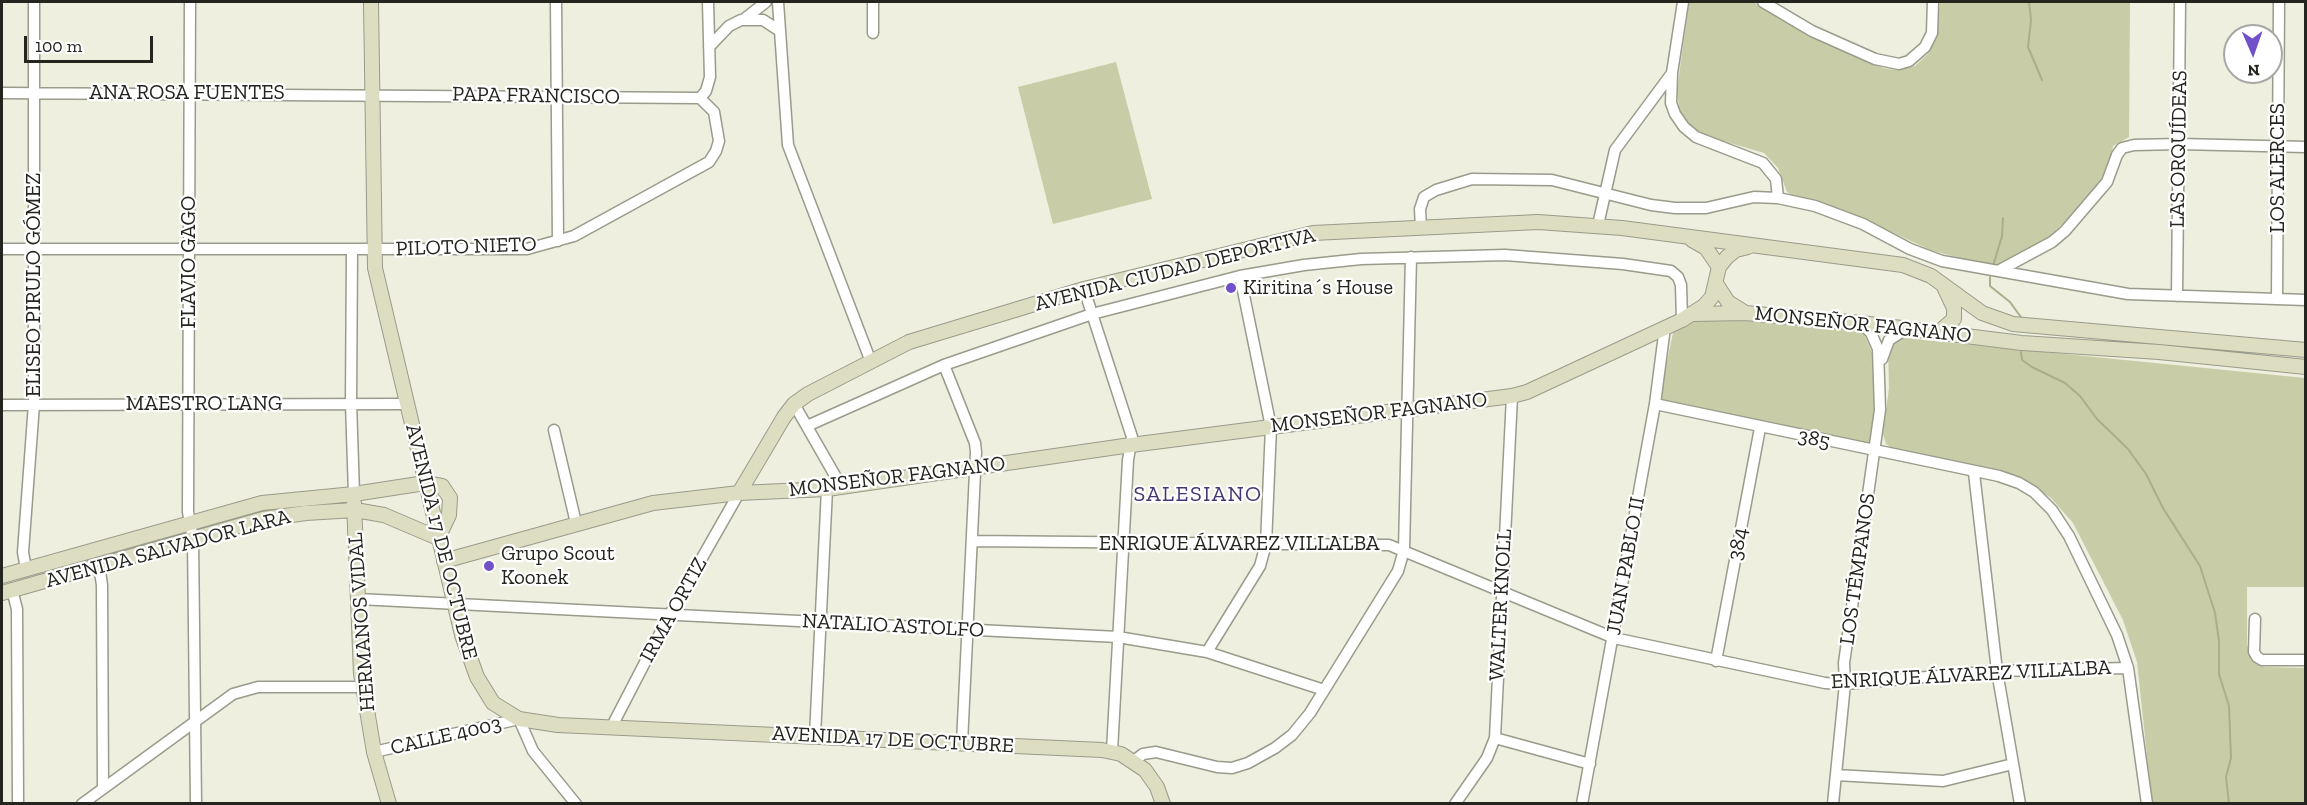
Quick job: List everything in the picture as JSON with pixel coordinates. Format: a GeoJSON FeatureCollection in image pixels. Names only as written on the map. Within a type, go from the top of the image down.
{"type":"FeatureCollection","features":[{"type":"Feature","properties":{"kind":"street","name":"ELISEO PIRULO GÓMEZ"},"geometry":{"type":"LineString","coordinates":[[26,569],[23,552],[34,404],[34,2]]}},
{"type":"Feature","properties":{"kind":"street","name":"FLAVIO GAGO"},"geometry":{"type":"LineString","coordinates":[[190,2],[188,523],[193,539],[196,804]]}},
{"type":"Feature","properties":{"kind":"street","name":"AVENIDA 17 DE OCTUBRE"},"geometry":{"type":"LineString","coordinates":[[371,2],[376,276],[466,650],[482,687],[500,710],[519,719],[611,728],[1112,751],[1134,761],[1150,776],[1163,804]]}},
{"type":"Feature","properties":{"kind":"street"},"geometry":{"type":"LineString","coordinates":[[556,2],[558,241]]}},
{"type":"Feature","properties":{"kind":"street"},"geometry":{"type":"LineString","coordinates":[[700,98],[709,84],[708,2]]}},
{"type":"Feature","properties":{"kind":"street"},"geometry":{"type":"LineString","coordinates":[[709,47],[729,26],[743,20],[766,2]]}},
{"type":"Feature","properties":{"kind":"street"},"geometry":{"type":"LineString","coordinates":[[778,2],[788,145],[870,363]]}},
{"type":"Feature","properties":{"kind":"street"},"geometry":{"type":"LineString","coordinates":[[873,2],[873,33]]}},
{"type":"Feature","properties":{"kind":"street"},"geometry":{"type":"LineString","coordinates":[[1683,2],[1672,73],[1671,103],[1675,114],[1684,127],[1696,137],[1763,163],[1776,179],[1778,198]]}},
{"type":"Feature","properties":{"kind":"street"},"geometry":{"type":"LineString","coordinates":[[1763,2],[1812,31],[1886,64],[1899,64],[1918,55],[1932,33],[1933,2]]}},
{"type":"Feature","properties":{"kind":"street","name":"LAS ORQUÍDEAS"},"geometry":{"type":"LineString","coordinates":[[2177,296],[2180,2]]}},
{"type":"Feature","properties":{"kind":"street","name":"LOS ALERCES"},"geometry":{"type":"LineString","coordinates":[[2277,299],[2279,2]]}},
{"type":"Feature","properties":{"kind":"street"},"geometry":{"type":"LineString","coordinates":[[743,20],[762,20],[780,31]]}},
{"type":"Feature","properties":{"kind":"street"},"geometry":{"type":"LineString","coordinates":[[1598,225],[1612,157],[1622,138],[1672,73]]}},
{"type":"Feature","properties":{"kind":"street","name":"ANA ROSA FUENTES"},"geometry":{"type":"LineString","coordinates":[[2,93],[372,95]]}},
{"type":"Feature","properties":{"kind":"street","name":"PAPA FRANCISCO"},"geometry":{"type":"LineString","coordinates":[[372,95],[700,98]]}},
{"type":"Feature","properties":{"kind":"street","name":"PILOTO NIETO"},"geometry":{"type":"LineString","coordinates":[[2,249],[527,249],[586,231],[710,162],[718,141],[714,112],[700,98]]}},
{"type":"Feature","properties":{"kind":"street"},"geometry":{"type":"LineString","coordinates":[[1998,271],[2032,254],[2065,231],[2107,182],[2122,148],[2134,145],[2179,144],[2306,147]]}},
{"type":"Feature","properties":{"kind":"street"},"geometry":{"type":"LineString","coordinates":[[1421,228],[1420,209],[1424,197],[1436,190],[1472,179],[1552,180],[1605,191],[1651,205],[1690,209],[1754,197],[1778,198],[1815,206],[1863,224],[1910,249],[1942,261],[2128,294],[2306,300]]}},
{"type":"Feature","properties":{"kind":"street","name":"AVENIDA CIUDAD DEPORTIVA"},"geometry":{"type":"LineString","coordinates":[[739,493],[794,404],[909,342],[1084,289],[1313,233],[1538,222],[1598,225],[1752,246]]}},
{"type":"Feature","properties":{"kind":"street"},"geometry":{"type":"LineString","coordinates":[[1685,236],[1706,248],[1719,267]]}},
{"type":"Feature","properties":{"kind":"street"},"geometry":{"type":"LineString","coordinates":[[1685,317],[1704,306],[1712,297],[1717,285],[1719,267],[1736,250],[1752,246]]}},
{"type":"Feature","properties":{"kind":"street","name":"MONSEÑOR FAGNANO"},"geometry":{"type":"LineString","coordinates":[[1752,246],[1887,262],[1918,269],[1973,308],[2013,324],[2306,350]]}},
{"type":"Feature","properties":{"kind":"street"},"geometry":{"type":"LineString","coordinates":[[351,250],[351,403],[354,494]]}},
{"type":"Feature","properties":{"kind":"street","name":"AVENIDA CIUDAD DEPORTIVA"},"geometry":{"type":"LineString","coordinates":[[807,426],[944,365],[1092,315],[1240,276],[1316,264],[1411,257],[1505,255],[1597,261],[1671,271],[1681,285],[1685,317]]}},
{"type":"Feature","properties":{"kind":"street"},"geometry":{"type":"LineString","coordinates":[[1134,761],[1143,754],[1152,752],[1217,767],[1248,763],[1292,735],[1324,690],[1398,571],[1404,550],[1410,408],[1411,257]]}},
{"type":"Feature","properties":{"kind":"street"},"geometry":{"type":"LineString","coordinates":[[1207,652],[1260,566],[1266,544],[1271,427],[1240,276]]}},
{"type":"Feature","properties":{"kind":"street"},"geometry":{"type":"LineString","coordinates":[[1939,332],[1954,319],[1954,308],[1942,284]]}},
{"type":"Feature","properties":{"kind":"street"},"geometry":{"type":"LineString","coordinates":[[1717,285],[1728,302],[1745,313]]}},
{"type":"Feature","properties":{"kind":"street"},"geometry":{"type":"LineString","coordinates":[[1084,289],[1130,430],[1131,446],[1128,460],[1112,751]]}},
{"type":"Feature","properties":{"kind":"street","name":"MONSEÑOR FAGNANO"},"geometry":{"type":"LineString","coordinates":[[444,561],[653,503],[739,493],[834,488],[1410,408],[1512,396],[1527,392],[1685,317],[1745,313],[1861,323],[2022,343],[2159,352],[2306,367]]}},
{"type":"Feature","properties":{"kind":"street","name":"LOS TÉMPANOS"},"geometry":{"type":"LineString","coordinates":[[1861,323],[1876,342],[1881,371]]}},
{"type":"Feature","properties":{"kind":"street","name":"JUAN PABLO II"},"geometry":{"type":"LineString","coordinates":[[1582,804],[1614,639],[1665,327]]}},
{"type":"Feature","properties":{"kind":"street","name":"LOS TÉMPANOS"},"geometry":{"type":"LineString","coordinates":[[1833,804],[1845,684],[1844,663],[1875,452],[1881,371],[1886,345],[1906,329]]}},
{"type":"Feature","properties":{"kind":"street"},"geometry":{"type":"LineString","coordinates":[[944,365],[975,443],[973,541],[962,743]]}},
{"type":"Feature","properties":{"kind":"street","name":"WALTER KNOLL"},"geometry":{"type":"LineString","coordinates":[[1455,804],[1486,758],[1495,738],[1512,396]]}},
{"type":"Feature","properties":{"kind":"street","name":"MAESTRO LANG"},"geometry":{"type":"LineString","coordinates":[[2,405],[406,404]]}},
{"type":"Feature","properties":{"kind":"street"},"geometry":{"type":"LineString","coordinates":[[794,404],[807,426],[834,488],[820,623],[815,736]]}},
{"type":"Feature","properties":{"kind":"street","name":"385"},"geometry":{"type":"LineString","coordinates":[[1654,404],[1974,472],[2019,483],[2034,492],[2052,510],[2082,558],[2117,634],[2128,668],[2147,804]]}},
{"type":"Feature","properties":{"kind":"street","name":"384"},"geometry":{"type":"LineString","coordinates":[[1716,661],[1760,428]]}},
{"type":"Feature","properties":{"kind":"street"},"geometry":{"type":"LineString","coordinates":[[554,430],[576,523]]}},
{"type":"Feature","properties":{"kind":"street"},"geometry":{"type":"LineString","coordinates":[[1974,472],[1997,671],[2019,804]]}},
{"type":"Feature","properties":{"kind":"street"},"geometry":{"type":"LineString","coordinates":[[425,483],[442,486],[450,498],[449,515],[438,538]]}},
{"type":"Feature","properties":{"kind":"street","name":"AVENIDA SALVADOR LARA"},"geometry":{"type":"LineString","coordinates":[[2,576],[262,503],[354,494],[425,483]]}},
{"type":"Feature","properties":{"kind":"street","name":"IRMA ORTIZ"},"geometry":{"type":"LineString","coordinates":[[611,728],[669,616],[739,493]]}},
{"type":"Feature","properties":{"kind":"street","name":"HERMANOS VIDAL"},"geometry":{"type":"LineString","coordinates":[[354,494],[364,687],[374,752],[389,804]]}},
{"type":"Feature","properties":{"kind":"street","name":"AVENIDA SALVADOR LARA"},"geometry":{"type":"LineString","coordinates":[[7,592],[264,519],[355,510],[384,515],[438,538]]}},
{"type":"Feature","properties":{"kind":"street","name":"ENRIQUE ÁLVAREZ VILLALBA"},"geometry":{"type":"LineString","coordinates":[[973,541],[1389,545],[1614,639],[1798,679],[1845,684],[1997,671],[2128,668]]}},
{"type":"Feature","properties":{"kind":"street"},"geometry":{"type":"LineString","coordinates":[[99,566],[102,585],[103,788]]}},
{"type":"Feature","properties":{"kind":"street"},"geometry":{"type":"LineString","coordinates":[[7,592],[17,609],[18,804]]}},
{"type":"Feature","properties":{"kind":"street","name":"NATALIO ASTOLFO"},"geometry":{"type":"LineString","coordinates":[[358,599],[1118,637],[1207,652],[1324,690]]}},
{"type":"Feature","properties":{"kind":"street"},"geometry":{"type":"LineString","coordinates":[[2255,619],[2254,652],[2257,657],[2262,660],[2306,660]]}},
{"type":"Feature","properties":{"kind":"street"},"geometry":{"type":"LineString","coordinates":[[82,804],[243,690],[258,687],[364,687]]}},
{"type":"Feature","properties":{"kind":"street"},"geometry":{"type":"LineString","coordinates":[[519,719],[533,751],[576,804]]}},
{"type":"Feature","properties":{"kind":"street","name":"CALLE 4003"},"geometry":{"type":"LineString","coordinates":[[374,752],[519,719]]}},
{"type":"Feature","properties":{"kind":"street"},"geometry":{"type":"LineString","coordinates":[[1495,738],[1590,764]]}},
{"type":"Feature","properties":{"kind":"street"},"geometry":{"type":"LineString","coordinates":[[1836,775],[1943,781],[2013,764]]}},
{"type":"Feature","properties":{"kind":"green space"},"geometry":{"type":"Polygon","coordinates":[[[1689,2],[1753,2],[1800,30],[1883,68],[1894,70],[1915,66],[1928,54],[1936,37],[1940,2],[2130,2],[2129,137],[2113,146],[2111,161],[2101,180],[2072,215],[2045,240],[1997,265],[1986,265],[1930,250],[1862,218],[1795,197],[1787,192],[1778,168],[1764,153],[1703,135],[1688,124],[1679,108],[1677,90],[1689,2]]]}},
{"type":"Feature","properties":{"kind":"green space"},"geometry":{"type":"Polygon","coordinates":[[[1116,62],[1152,199],[1053,224],[1018,87],[1116,62]]]}},
{"type":"Feature","properties":{"kind":"green space"},"geometry":{"type":"Polygon","coordinates":[[[1720,317],[1850,330],[1864,334],[1874,357],[1876,405],[1871,444],[1671,405],[1663,400],[1660,394],[1673,333],[1695,321],[1720,317]]]}},
{"type":"Feature","properties":{"kind":"green space"},"geometry":{"type":"Polygon","coordinates":[[[1897,339],[2305,378],[2305,587],[2247,587],[2247,645],[2253,659],[2264,667],[2305,668],[2305,803],[2152,803],[2137,662],[2123,620],[2073,523],[2051,498],[2016,475],[1895,450],[1886,444],[1883,434],[1889,388],[1888,349],[1897,339]]]}},
{"type":"Feature","properties":{"kind":"waterway"},"geometry":{"type":"LineString","coordinates":[[2029,2],[2031,20],[2028,47],[2042,80]]}},
{"type":"Feature","properties":{"kind":"waterway"},"geometry":{"type":"LineString","coordinates":[[1993,266],[2002,236],[2003,218]]}},
{"type":"Feature","properties":{"kind":"waterway"},"geometry":{"type":"LineString","coordinates":[[1990,277],[1990,286],[2010,302],[2023,320]]}},
{"type":"Feature","properties":{"kind":"waterway"},"geometry":{"type":"LineString","coordinates":[[2021,352],[2022,360],[2065,383],[2080,396],[2097,419],[2128,449],[2146,474],[2163,508],[2200,566],[2215,613],[2219,641],[2219,674],[2229,706],[2231,758],[2226,777],[2229,804]]}},
{"type":"Feature","properties":{"kind":"place","name":"Kiritina´s House"},"geometry":{"type":"Point","coordinates":[1231,288]}},
{"type":"Feature","properties":{"kind":"place","name":"Grupo Scout Koonek"},"geometry":{"type":"Point","coordinates":[489,566]}},
{"type":"Feature","properties":{"kind":"district","name":"SALESIANO"},"geometry":{"type":"Point","coordinates":[1198,495]}}]}
